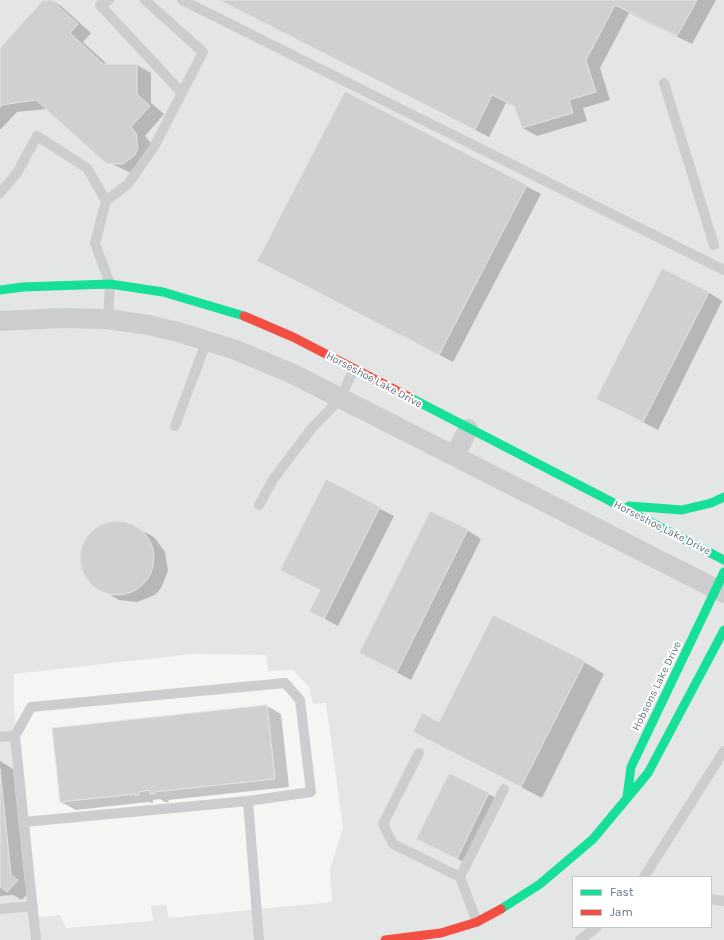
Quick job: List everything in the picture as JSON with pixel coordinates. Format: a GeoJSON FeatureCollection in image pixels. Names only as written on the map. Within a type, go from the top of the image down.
{"type":"FeatureCollection","features":[{"type":"Feature","properties":{"kind":"street","name":"Horseshoe Lake Drive"},"geometry":{"type":"LineString","coordinates":[[0,290],[110,284],[164,292],[242,315],[293,337],[468,429],[724,560]]}},
{"type":"Feature","properties":{"kind":"street"},"geometry":{"type":"LineString","coordinates":[[0,321],[63,318],[108,319],[148,325],[207,340],[265,361],[455,456],[721,584]]}},
{"type":"Feature","properties":{"kind":"street"},"geometry":{"type":"LineString","coordinates":[[455,456],[468,429]]}},
{"type":"Feature","properties":{"kind":"street"},"geometry":{"type":"LineString","coordinates":[[616,505],[682,510],[711,503],[724,498]]}},
{"type":"Feature","properties":{"kind":"street","name":"Hobsons Lake Drive"},"geometry":{"type":"LineString","coordinates":[[627,797],[631,767],[721,584]]}},
{"type":"Feature","properties":{"kind":"street"},"geometry":{"type":"LineString","coordinates":[[385,940],[442,937],[478,922],[514,902],[554,873],[593,838],[648,773],[724,630]]}},
{"type":"Feature","properties":{"kind":"lane"},"geometry":{"type":"LineString","coordinates":[[109,0],[100,5],[182,93]]}},
{"type":"Feature","properties":{"kind":"lane"},"geometry":{"type":"LineString","coordinates":[[108,319],[110,284],[95,244],[106,201],[128,184],[154,147],[203,52],[145,0]]}},
{"type":"Feature","properties":{"kind":"lane"},"geometry":{"type":"LineString","coordinates":[[182,0],[724,270]]}},
{"type":"Feature","properties":{"kind":"lane"},"geometry":{"type":"LineString","coordinates":[[664,84],[714,245]]}},
{"type":"Feature","properties":{"kind":"lane"},"geometry":{"type":"LineString","coordinates":[[0,193],[17,173],[37,136],[86,168],[106,201]]}},
{"type":"Feature","properties":{"kind":"lane"},"geometry":{"type":"LineString","coordinates":[[175,426],[207,340]]}},
{"type":"Feature","properties":{"kind":"lane"},"geometry":{"type":"LineString","coordinates":[[259,506],[274,478],[312,428],[340,399],[354,369]]}},
{"type":"Feature","properties":{"kind":"lane"},"geometry":{"type":"LineString","coordinates":[[24,822],[248,801],[311,792],[300,700],[285,683],[31,707],[15,736],[36,940]]}},
{"type":"Feature","properties":{"kind":"lane"},"geometry":{"type":"LineString","coordinates":[[0,737],[15,736]]}},
{"type":"Feature","properties":{"kind":"lane"},"geometry":{"type":"LineString","coordinates":[[645,876],[724,752]]}},
{"type":"Feature","properties":{"kind":"lane"},"geometry":{"type":"LineString","coordinates":[[420,753],[383,824],[393,844],[460,877],[478,922]]}},
{"type":"Feature","properties":{"kind":"lane"},"geometry":{"type":"LineString","coordinates":[[460,877],[504,789]]}},
{"type":"Feature","properties":{"kind":"lane"},"geometry":{"type":"LineString","coordinates":[[248,801],[259,940]]}},
{"type":"Feature","properties":{"kind":"lane"},"geometry":{"type":"LineString","coordinates":[[712,899],[724,901]]}},
{"type":"Feature","properties":{"kind":"lane"},"geometry":{"type":"LineString","coordinates":[[0,908],[33,906]]}},
{"type":"Feature","properties":{"kind":"lane"},"geometry":{"type":"LineString","coordinates":[[580,940],[596,928]]}},
{"type":"Feature","properties":{"kind":"shaded area"},"geometry":{"type":"Polygon","coordinates":[[[0,0],[724,0],[724,940],[0,940],[0,0]],[[193,654],[14,674],[14,708],[35,918],[60,915],[66,928],[153,921],[151,906],[166,905],[169,918],[332,902],[330,869],[343,828],[326,703],[313,704],[309,687],[293,670],[268,671],[266,655],[193,654]]]}},
{"type":"Feature","properties":{"kind":"building"},"geometry":{"type":"Polygon","coordinates":[[[43,0],[51,0],[78,24],[70,33],[103,64],[137,64],[137,94],[150,106],[131,127],[136,133],[138,148],[135,155],[123,164],[108,164],[102,160],[36,100],[2,105],[0,107],[0,48],[43,0]]]}},
{"type":"Feature","properties":{"kind":"building"},"geometry":{"type":"Polygon","coordinates":[[[219,0],[697,0],[677,36],[615,5],[586,60],[596,92],[569,100],[573,113],[522,128],[514,106],[492,95],[475,130],[219,0]]]}},
{"type":"Feature","properties":{"kind":"building"},"geometry":{"type":"Polygon","coordinates":[[[345,91],[527,185],[439,355],[257,261],[345,91]]]}},
{"type":"Feature","properties":{"kind":"building"},"geometry":{"type":"Polygon","coordinates":[[[662,268],[709,292],[643,422],[596,399],[662,268]]]}},
{"type":"Feature","properties":{"kind":"building"},"geometry":{"type":"Polygon","coordinates":[[[326,479],[380,507],[324,619],[309,612],[320,590],[280,570],[326,479]]]}},
{"type":"Feature","properties":{"kind":"building"},"geometry":{"type":"Polygon","coordinates":[[[430,511],[468,529],[397,672],[359,653],[430,511]]]}},
{"type":"Feature","properties":{"kind":"building"},"geometry":{"type":"Polygon","coordinates":[[[117,521],[138,527],[148,537],[154,558],[148,579],[138,589],[117,595],[96,589],[86,579],[80,558],[86,537],[96,527],[117,521]]]}},
{"type":"Feature","properties":{"kind":"building"},"geometry":{"type":"Polygon","coordinates":[[[493,615],[585,661],[521,787],[413,732],[422,713],[439,722],[493,615]]]}},
{"type":"Feature","properties":{"kind":"building"},"geometry":{"type":"Polygon","coordinates":[[[267,705],[275,779],[154,792],[155,794],[150,794],[149,790],[139,792],[139,795],[135,796],[135,794],[60,802],[52,728],[267,705]]]}},
{"type":"Feature","properties":{"kind":"building"},"geometry":{"type":"Polygon","coordinates":[[[0,769],[11,875],[18,880],[7,892],[0,887],[0,769]]]}},
{"type":"Feature","properties":{"kind":"building"},"geometry":{"type":"Polygon","coordinates":[[[449,773],[489,793],[457,859],[416,839],[449,773]]]}},
{"type":"Feature","properties":{"kind":"traffic: fast"},"geometry":{"type":"LineString","coordinates":[[0,290],[23,287],[110,284],[163,292],[244,316]]}},
{"type":"Feature","properties":{"kind":"traffic: fast"},"geometry":{"type":"LineString","coordinates":[[409,397],[724,560]]}},
{"type":"Feature","properties":{"kind":"traffic: fast"},"geometry":{"type":"LineString","coordinates":[[629,506],[682,510],[711,503],[724,497]]}},
{"type":"Feature","properties":{"kind":"traffic: fast"},"geometry":{"type":"LineString","coordinates":[[627,797],[631,767],[724,572]]}},
{"type":"Feature","properties":{"kind":"traffic: fast"},"geometry":{"type":"LineString","coordinates":[[501,909],[540,884],[593,839],[648,773],[724,630]]}},
{"type":"Feature","properties":{"kind":"traffic: jam"},"geometry":{"type":"LineString","coordinates":[[244,316],[293,337],[409,397]]}},
{"type":"Feature","properties":{"kind":"traffic: jam"},"geometry":{"type":"LineString","coordinates":[[385,940],[441,933],[477,922],[501,909]]}}]}
